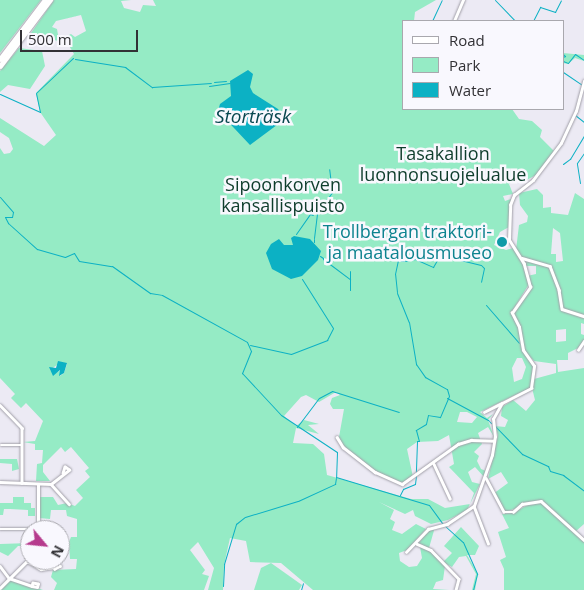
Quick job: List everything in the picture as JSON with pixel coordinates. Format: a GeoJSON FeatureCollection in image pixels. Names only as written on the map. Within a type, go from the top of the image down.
{"type":"FeatureCollection","features":[{"type":"Feature","properties":{"kind":"highway"},"geometry":{"type":"LineString","coordinates":[[0,58],[46,0]]}},
{"type":"Feature","properties":{"kind":"highway"},"geometry":{"type":"LineString","coordinates":[[0,66],[50,0]]}},
{"type":"Feature","properties":{"kind":"street"},"geometry":{"type":"LineString","coordinates":[[454,20],[463,0]]}},
{"type":"Feature","properties":{"kind":"street"},"geometry":{"type":"LineString","coordinates":[[484,412],[530,390],[534,370],[533,361],[522,347],[519,327],[512,312],[530,287],[520,258],[510,240],[513,196],[533,180],[561,144],[576,111],[584,82]]}},
{"type":"Feature","properties":{"kind":"street"},"geometry":{"type":"LineString","coordinates":[[520,258],[550,266],[559,290],[562,309],[584,316]]}},
{"type":"Feature","properties":{"kind":"street"},"geometry":{"type":"LineString","coordinates":[[578,350],[584,341]]}},
{"type":"Feature","properties":{"kind":"street"},"geometry":{"type":"LineString","coordinates":[[406,552],[416,544],[428,529],[447,524],[474,506],[486,478],[494,442],[492,423],[502,403]]}},
{"type":"Feature","properties":{"kind":"street"},"geometry":{"type":"LineString","coordinates":[[0,405],[22,428],[22,483]]}},
{"type":"Feature","properties":{"kind":"street"},"geometry":{"type":"LineString","coordinates":[[336,437],[343,447],[379,475],[402,484],[466,441],[494,442]]}},
{"type":"Feature","properties":{"kind":"street"},"geometry":{"type":"LineString","coordinates":[[1,445],[22,444]]}},
{"type":"Feature","properties":{"kind":"street"},"geometry":{"type":"LineString","coordinates":[[434,464],[450,499]]}},
{"type":"Feature","properties":{"kind":"street"},"geometry":{"type":"LineString","coordinates":[[0,482],[38,485],[51,484],[63,473]]}},
{"type":"Feature","properties":{"kind":"street"},"geometry":{"type":"LineString","coordinates":[[486,478],[504,512],[513,512],[522,504],[541,501],[584,540]]}},
{"type":"Feature","properties":{"kind":"street"},"geometry":{"type":"LineString","coordinates":[[51,484],[69,504]]}},
{"type":"Feature","properties":{"kind":"street"},"geometry":{"type":"LineString","coordinates":[[38,485],[38,520]]}},
{"type":"Feature","properties":{"kind":"street"},"geometry":{"type":"LineString","coordinates":[[474,506],[488,544]]}},
{"type":"Feature","properties":{"kind":"street"},"geometry":{"type":"LineString","coordinates":[[0,529],[20,530]]}},
{"type":"Feature","properties":{"kind":"street"},"geometry":{"type":"LineString","coordinates":[[416,544],[431,550],[459,579],[456,590]]}},
{"type":"Feature","properties":{"kind":"street"},"geometry":{"type":"LineString","coordinates":[[0,568],[9,578],[32,586]]}},
{"type":"Feature","properties":{"kind":"street"},"geometry":{"type":"LineString","coordinates":[[0,588],[20,568]]}},
{"type":"Feature","properties":{"kind":"green space"},"geometry":{"type":"Polygon","coordinates":[[[0,0],[41,0],[0,53],[0,0]]]}},
{"type":"Feature","properties":{"kind":"green space"},"geometry":{"type":"Polygon","coordinates":[[[54,0],[131,0],[121,1],[124,8],[140,12],[143,5],[156,6],[153,0],[436,0],[415,12],[414,20],[402,20],[402,110],[513,110],[519,119],[532,121],[542,130],[540,137],[554,151],[536,175],[521,183],[517,179],[509,184],[513,194],[503,196],[505,201],[511,199],[509,227],[500,232],[494,245],[506,250],[513,248],[523,265],[529,284],[511,313],[519,330],[521,347],[533,366],[530,388],[480,412],[487,418],[493,414],[488,420],[494,437],[488,427],[478,433],[482,444],[474,452],[479,456],[477,461],[481,469],[486,471],[485,478],[475,467],[468,472],[472,482],[480,484],[470,504],[467,510],[448,520],[431,524],[415,516],[413,510],[405,514],[379,502],[394,510],[390,519],[395,522],[392,530],[402,534],[416,524],[426,529],[407,550],[399,553],[400,561],[409,567],[417,566],[422,558],[420,547],[429,550],[445,566],[443,580],[436,582],[433,589],[449,590],[313,590],[281,563],[250,562],[246,541],[230,538],[224,565],[223,590],[208,590],[214,568],[198,542],[190,550],[205,570],[202,574],[209,576],[204,590],[54,590],[57,583],[51,577],[53,570],[76,569],[77,559],[70,559],[70,540],[71,537],[77,537],[77,519],[67,516],[66,510],[51,510],[50,519],[39,518],[39,497],[53,497],[58,505],[67,503],[75,506],[83,498],[76,490],[90,477],[85,471],[89,468],[71,447],[65,452],[61,447],[43,465],[43,472],[50,481],[36,481],[37,464],[42,463],[43,450],[35,450],[35,444],[23,442],[35,441],[43,421],[26,403],[21,408],[11,398],[15,394],[0,378],[0,148],[4,154],[10,153],[13,149],[9,138],[0,132],[0,118],[44,146],[56,135],[40,112],[36,93],[74,54],[68,44],[31,33],[54,0]],[[81,15],[56,21],[52,27],[57,29],[61,39],[71,34],[75,37],[86,31],[81,15]],[[517,358],[512,368],[514,382],[522,379],[526,367],[522,358],[517,358]],[[61,362],[50,370],[56,373],[61,370],[60,376],[64,373],[67,364],[61,362]],[[336,392],[319,402],[306,395],[301,397],[284,416],[296,426],[304,420],[319,424],[308,425],[319,434],[296,428],[293,443],[313,444],[324,454],[327,475],[411,499],[428,499],[445,508],[470,504],[474,493],[449,467],[454,464],[449,435],[438,441],[417,442],[407,449],[413,477],[403,483],[378,473],[341,444],[339,437],[344,409],[333,409],[330,404],[332,398],[340,395],[336,392]],[[460,412],[457,422],[472,423],[477,417],[467,412],[460,412]]]}},
{"type":"Feature","properties":{"kind":"green space"},"geometry":{"type":"Polygon","coordinates":[[[19,48],[42,51],[45,66],[30,89],[8,85],[0,92],[0,71],[19,48]]]}},
{"type":"Feature","properties":{"kind":"green space"},"geometry":{"type":"Polygon","coordinates":[[[564,53],[584,55],[584,61],[575,58],[568,64],[564,63],[564,53]]]}},
{"type":"Feature","properties":{"kind":"green space"},"geometry":{"type":"Polygon","coordinates":[[[537,189],[543,195],[543,208],[551,207],[551,213],[568,215],[575,193],[584,199],[584,324],[581,323],[581,334],[584,335],[584,340],[578,348],[568,353],[568,360],[557,360],[558,372],[584,368],[584,524],[575,532],[541,500],[505,512],[493,494],[508,483],[501,472],[488,479],[498,435],[495,426],[505,427],[508,420],[501,416],[502,407],[513,400],[526,411],[535,400],[532,388],[534,379],[556,373],[556,364],[534,361],[525,351],[520,327],[513,313],[531,288],[527,276],[536,274],[536,266],[525,266],[516,250],[519,225],[527,222],[528,216],[520,205],[519,193],[537,189]],[[553,228],[551,254],[556,254],[556,262],[563,261],[560,233],[553,228]],[[566,329],[556,330],[556,342],[566,341],[566,329]]]}},
{"type":"Feature","properties":{"kind":"green space"},"geometry":{"type":"Polygon","coordinates":[[[0,459],[17,459],[19,469],[12,471],[12,464],[0,463],[0,459]]]}},
{"type":"Feature","properties":{"kind":"green space"},"geometry":{"type":"Polygon","coordinates":[[[13,497],[24,497],[24,503],[31,503],[31,508],[35,508],[35,516],[28,516],[28,510],[10,509],[4,509],[3,515],[0,515],[0,503],[13,503],[13,497]]]}},
{"type":"Feature","properties":{"kind":"green space"},"geometry":{"type":"Polygon","coordinates":[[[533,502],[540,502],[584,540],[584,590],[504,590],[504,569],[500,560],[506,557],[498,532],[509,528],[502,514],[513,513],[533,502]]]}},
{"type":"Feature","properties":{"kind":"green space"},"geometry":{"type":"Polygon","coordinates":[[[435,527],[429,548],[418,544],[426,533],[435,527]]]}},
{"type":"Feature","properties":{"kind":"green space"},"geometry":{"type":"Polygon","coordinates":[[[461,527],[479,546],[475,555],[467,555],[478,574],[475,590],[472,590],[476,574],[466,556],[459,557],[452,567],[443,562],[452,553],[444,546],[461,527]]]}},
{"type":"Feature","properties":{"kind":"green space"},"geometry":{"type":"Polygon","coordinates":[[[20,543],[20,546],[8,556],[0,552],[0,544],[20,543]]]}},
{"type":"Feature","properties":{"kind":"green space"},"geometry":{"type":"Polygon","coordinates":[[[271,563],[302,585],[299,590],[254,590],[261,568],[271,563]]]}},
{"type":"Feature","properties":{"kind":"green space"},"geometry":{"type":"Polygon","coordinates":[[[9,579],[37,588],[43,590],[0,590],[9,579]]]}},
{"type":"Feature","properties":{"kind":"water","name":"Storträsk"},"geometry":{"type":"Polygon","coordinates":[[[248,70],[253,74],[250,87],[253,93],[278,109],[285,119],[250,145],[218,111],[220,104],[231,96],[230,81],[248,70]]]}},
{"type":"Feature","properties":{"kind":"water"},"geometry":{"type":"Polygon","coordinates":[[[294,236],[310,239],[321,251],[318,260],[302,276],[291,279],[272,269],[266,253],[271,244],[279,239],[284,245],[293,245],[291,238],[294,236]]]}},
{"type":"Feature","properties":{"kind":"water"},"geometry":{"type":"Polygon","coordinates":[[[58,361],[67,363],[64,373],[59,376],[60,370],[53,376],[49,367],[56,368],[58,361]]]}},
{"type":"Feature","properties":{"kind":"waterway"},"geometry":{"type":"LineString","coordinates":[[432,20],[442,0]]}},
{"type":"Feature","properties":{"kind":"waterway"},"geometry":{"type":"LineString","coordinates":[[495,0],[514,20]]}},
{"type":"Feature","properties":{"kind":"waterway"},"geometry":{"type":"LineString","coordinates":[[534,20],[540,7],[555,12],[561,0]]}},
{"type":"Feature","properties":{"kind":"waterway"},"geometry":{"type":"LineString","coordinates":[[564,61],[568,63],[575,54],[584,60]]}},
{"type":"Feature","properties":{"kind":"waterway"},"geometry":{"type":"LineString","coordinates":[[0,94],[40,112],[36,93],[73,58]]}},
{"type":"Feature","properties":{"kind":"waterway"},"geometry":{"type":"LineString","coordinates":[[75,59],[125,67],[152,87],[211,83]]}},
{"type":"Feature","properties":{"kind":"waterway"},"geometry":{"type":"LineString","coordinates":[[564,73],[581,84]]}},
{"type":"Feature","properties":{"kind":"waterway"},"geometry":{"type":"LineString","coordinates":[[214,82],[226,81]]}},
{"type":"Feature","properties":{"kind":"waterway"},"geometry":{"type":"LineString","coordinates":[[209,86],[230,83]]}},
{"type":"Feature","properties":{"kind":"waterway"},"geometry":{"type":"LineString","coordinates":[[575,115],[584,122]]}},
{"type":"Feature","properties":{"kind":"waterway"},"geometry":{"type":"LineString","coordinates":[[563,164],[570,159],[584,136]]}},
{"type":"Feature","properties":{"kind":"waterway"},"geometry":{"type":"LineString","coordinates":[[580,183],[577,163],[584,153]]}},
{"type":"Feature","properties":{"kind":"waterway"},"geometry":{"type":"LineString","coordinates":[[314,238],[317,213],[332,192],[329,169]]}},
{"type":"Feature","properties":{"kind":"waterway"},"geometry":{"type":"LineString","coordinates":[[0,197],[13,212],[12,217],[5,217],[8,223],[37,249],[65,257],[74,253],[79,261],[112,266],[150,293],[162,295],[247,342],[251,351],[242,373],[281,415],[337,452],[336,477],[429,505],[443,524]]}},
{"type":"Feature","properties":{"kind":"waterway"},"geometry":{"type":"LineString","coordinates":[[296,234],[310,214],[313,215]]}},
{"type":"Feature","properties":{"kind":"waterway"},"geometry":{"type":"LineString","coordinates":[[405,261],[415,259],[433,267],[440,255],[481,265],[484,268],[481,282]]}},
{"type":"Feature","properties":{"kind":"waterway"},"geometry":{"type":"LineString","coordinates":[[323,259],[350,279]]}},
{"type":"Feature","properties":{"kind":"waterway"},"geometry":{"type":"LineString","coordinates":[[397,292],[395,274],[398,260],[404,261]]}},
{"type":"Feature","properties":{"kind":"waterway"},"geometry":{"type":"LineString","coordinates":[[350,271],[350,290]]}},
{"type":"Feature","properties":{"kind":"waterway"},"geometry":{"type":"LineString","coordinates":[[250,345],[291,354],[327,340],[333,328],[302,279]]}},
{"type":"Feature","properties":{"kind":"waterway"},"geometry":{"type":"LineString","coordinates":[[397,293],[409,322],[416,364],[425,377],[447,389],[449,396],[440,417],[428,415],[426,424],[416,430],[419,441],[417,441],[416,472]]}},
{"type":"Feature","properties":{"kind":"waterway"},"geometry":{"type":"LineString","coordinates":[[486,305],[519,343]]}},
{"type":"Feature","properties":{"kind":"waterway"},"geometry":{"type":"LineString","coordinates":[[297,427],[319,398],[332,391],[399,412]]}},
{"type":"Feature","properties":{"kind":"waterway"},"geometry":{"type":"LineString","coordinates":[[447,398],[488,420]]}},
{"type":"Feature","properties":{"kind":"waterway"},"geometry":{"type":"LineString","coordinates":[[493,424],[522,454],[548,466],[550,471],[563,475],[584,491]]}},
{"type":"Feature","properties":{"kind":"waterway"},"geometry":{"type":"LineString","coordinates":[[400,495],[403,489],[415,484],[416,476]]}},
{"type":"Feature","properties":{"kind":"waterway"},"geometry":{"type":"LineString","coordinates":[[223,586],[224,564],[236,524],[245,517],[298,501],[335,484],[336,478]]}},
{"type":"Feature","properties":{"kind":"waterway"},"geometry":{"type":"LineString","coordinates":[[445,526],[463,542],[477,574],[473,590]]}},
{"type":"Feature","properties":{"kind":"waterway"},"geometry":{"type":"LineString","coordinates":[[301,590],[303,583]]}},
{"type":"Feature","properties":{"kind":"place","name":"Trollbergan traktori- ja maatalousmuseo"},"geometry":{"type":"Point","coordinates":[502,242]}},
{"type":"Feature","properties":{"kind":"park label","name":"Tasakallion luonnonsuojelualue"},"geometry":{"type":"Point","coordinates":[443,164]}},
{"type":"Feature","properties":{"kind":"park label","name":"Sipoonkorven kansallispuisto"},"geometry":{"type":"Point","coordinates":[283,195]}}]}
